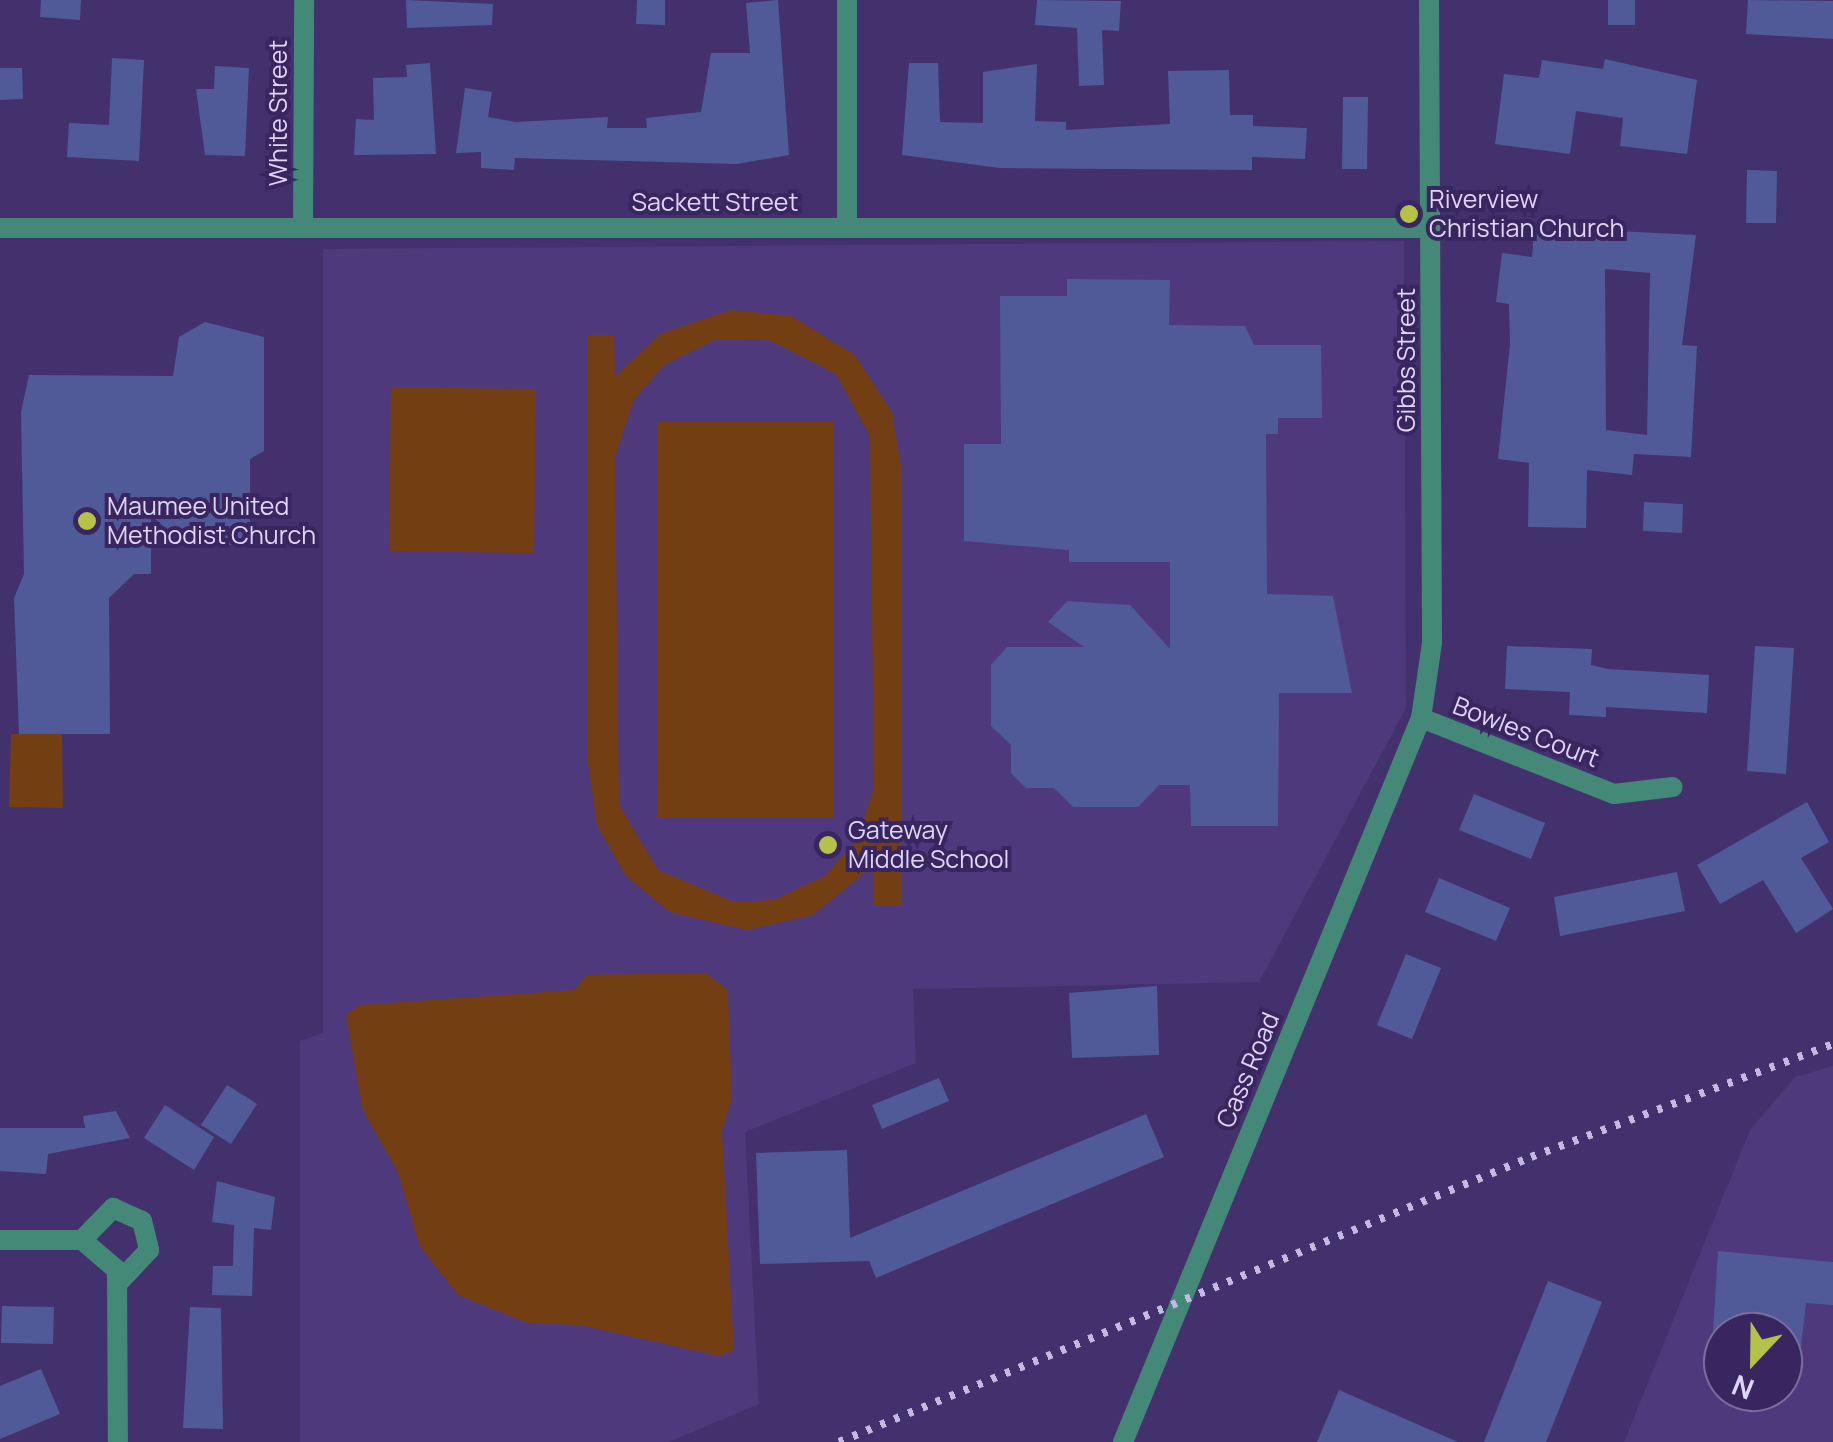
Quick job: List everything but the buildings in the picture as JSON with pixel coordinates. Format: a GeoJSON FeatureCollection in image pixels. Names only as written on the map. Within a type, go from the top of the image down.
{"type":"FeatureCollection","features":[{"type":"Feature","properties":{"kind":"street","name":"White Street"},"geometry":{"type":"LineString","coordinates":[[303,226],[304,0]]}},
{"type":"Feature","properties":{"kind":"street"},"geometry":{"type":"LineString","coordinates":[[847,227],[848,0]]}},
{"type":"Feature","properties":{"kind":"street","name":"Gibbs Street"},"geometry":{"type":"LineString","coordinates":[[1421,718],[1432,643],[1429,0]]}},
{"type":"Feature","properties":{"kind":"street","name":"Sackett Street"},"geometry":{"type":"LineString","coordinates":[[0,228],[1431,228]]}},
{"type":"Feature","properties":{"kind":"street","name":"Bowles Court"},"geometry":{"type":"LineString","coordinates":[[1421,718],[1614,794],[1673,788]]}},
{"type":"Feature","properties":{"kind":"street","name":"Cass Road"},"geometry":{"type":"LineString","coordinates":[[1123,1442],[1421,718]]}},
{"type":"Feature","properties":{"kind":"street"},"geometry":{"type":"LineString","coordinates":[[82,1240],[113,1208],[142,1221],[149,1250],[121,1280]]}},
{"type":"Feature","properties":{"kind":"street"},"geometry":{"type":"LineString","coordinates":[[0,1240],[82,1240],[108,1258],[121,1280],[118,1442]]}},
{"type":"Feature","properties":{"kind":"shaded area","name":"Gateway Middle School"},"geometry":{"type":"Polygon","coordinates":[[[1404,241],[1406,708],[1259,982],[913,989],[916,1063],[745,1132],[759,1404],[668,1442],[300,1442],[300,1041],[323,1033],[323,249],[1404,241]]]}},
{"type":"Feature","properties":{"kind":"shaded area"},"geometry":{"type":"Polygon","coordinates":[[[731,310],[791,316],[855,355],[892,412],[902,472],[902,906],[874,906],[874,865],[813,915],[747,930],[670,912],[626,876],[597,825],[588,762],[588,335],[614,335],[615,377],[660,334],[731,310]],[[767,339],[715,340],[664,365],[634,400],[615,457],[619,804],[658,870],[734,902],[774,900],[825,876],[858,838],[874,788],[870,436],[836,374],[767,339]]]}},
{"type":"Feature","properties":{"kind":"shaded area"},"geometry":{"type":"Polygon","coordinates":[[[391,387],[536,389],[534,553],[389,551],[391,387]]]}},
{"type":"Feature","properties":{"kind":"shaded area"},"geometry":{"type":"Polygon","coordinates":[[[657,422],[833,422],[834,818],[658,818],[657,422]]]}},
{"type":"Feature","properties":{"kind":"shaded area"},"geometry":{"type":"Polygon","coordinates":[[[11,734],[62,734],[63,808],[9,807],[11,734]]]}},
{"type":"Feature","properties":{"kind":"shaded area"},"geometry":{"type":"Polygon","coordinates":[[[706,973],[728,990],[732,1099],[722,1131],[734,1350],[720,1356],[580,1325],[528,1323],[458,1295],[420,1246],[398,1172],[363,1110],[346,1015],[360,1005],[574,990],[587,975],[706,973]]]}},
{"type":"Feature","properties":{"kind":"shaded area"},"geometry":{"type":"Polygon","coordinates":[[[1833,1066],[1833,1442],[1624,1442],[1750,1130],[1795,1077],[1833,1066]]]}},
{"type":"Feature","properties":{"kind":"railway"},"geometry":{"type":"LineString","coordinates":[[839,1442],[1531,1157],[1833,1044]]}},
{"type":"Feature","properties":{"kind":"place","name":"Riverview Christian Church"},"geometry":{"type":"Point","coordinates":[1409,214]}},
{"type":"Feature","properties":{"kind":"place","name":"Maumee United Methodist Church"},"geometry":{"type":"Point","coordinates":[87,521]}},
{"type":"Feature","properties":{"kind":"place","name":"Gateway Middle School"},"geometry":{"type":"Point","coordinates":[828,845]}}]}
